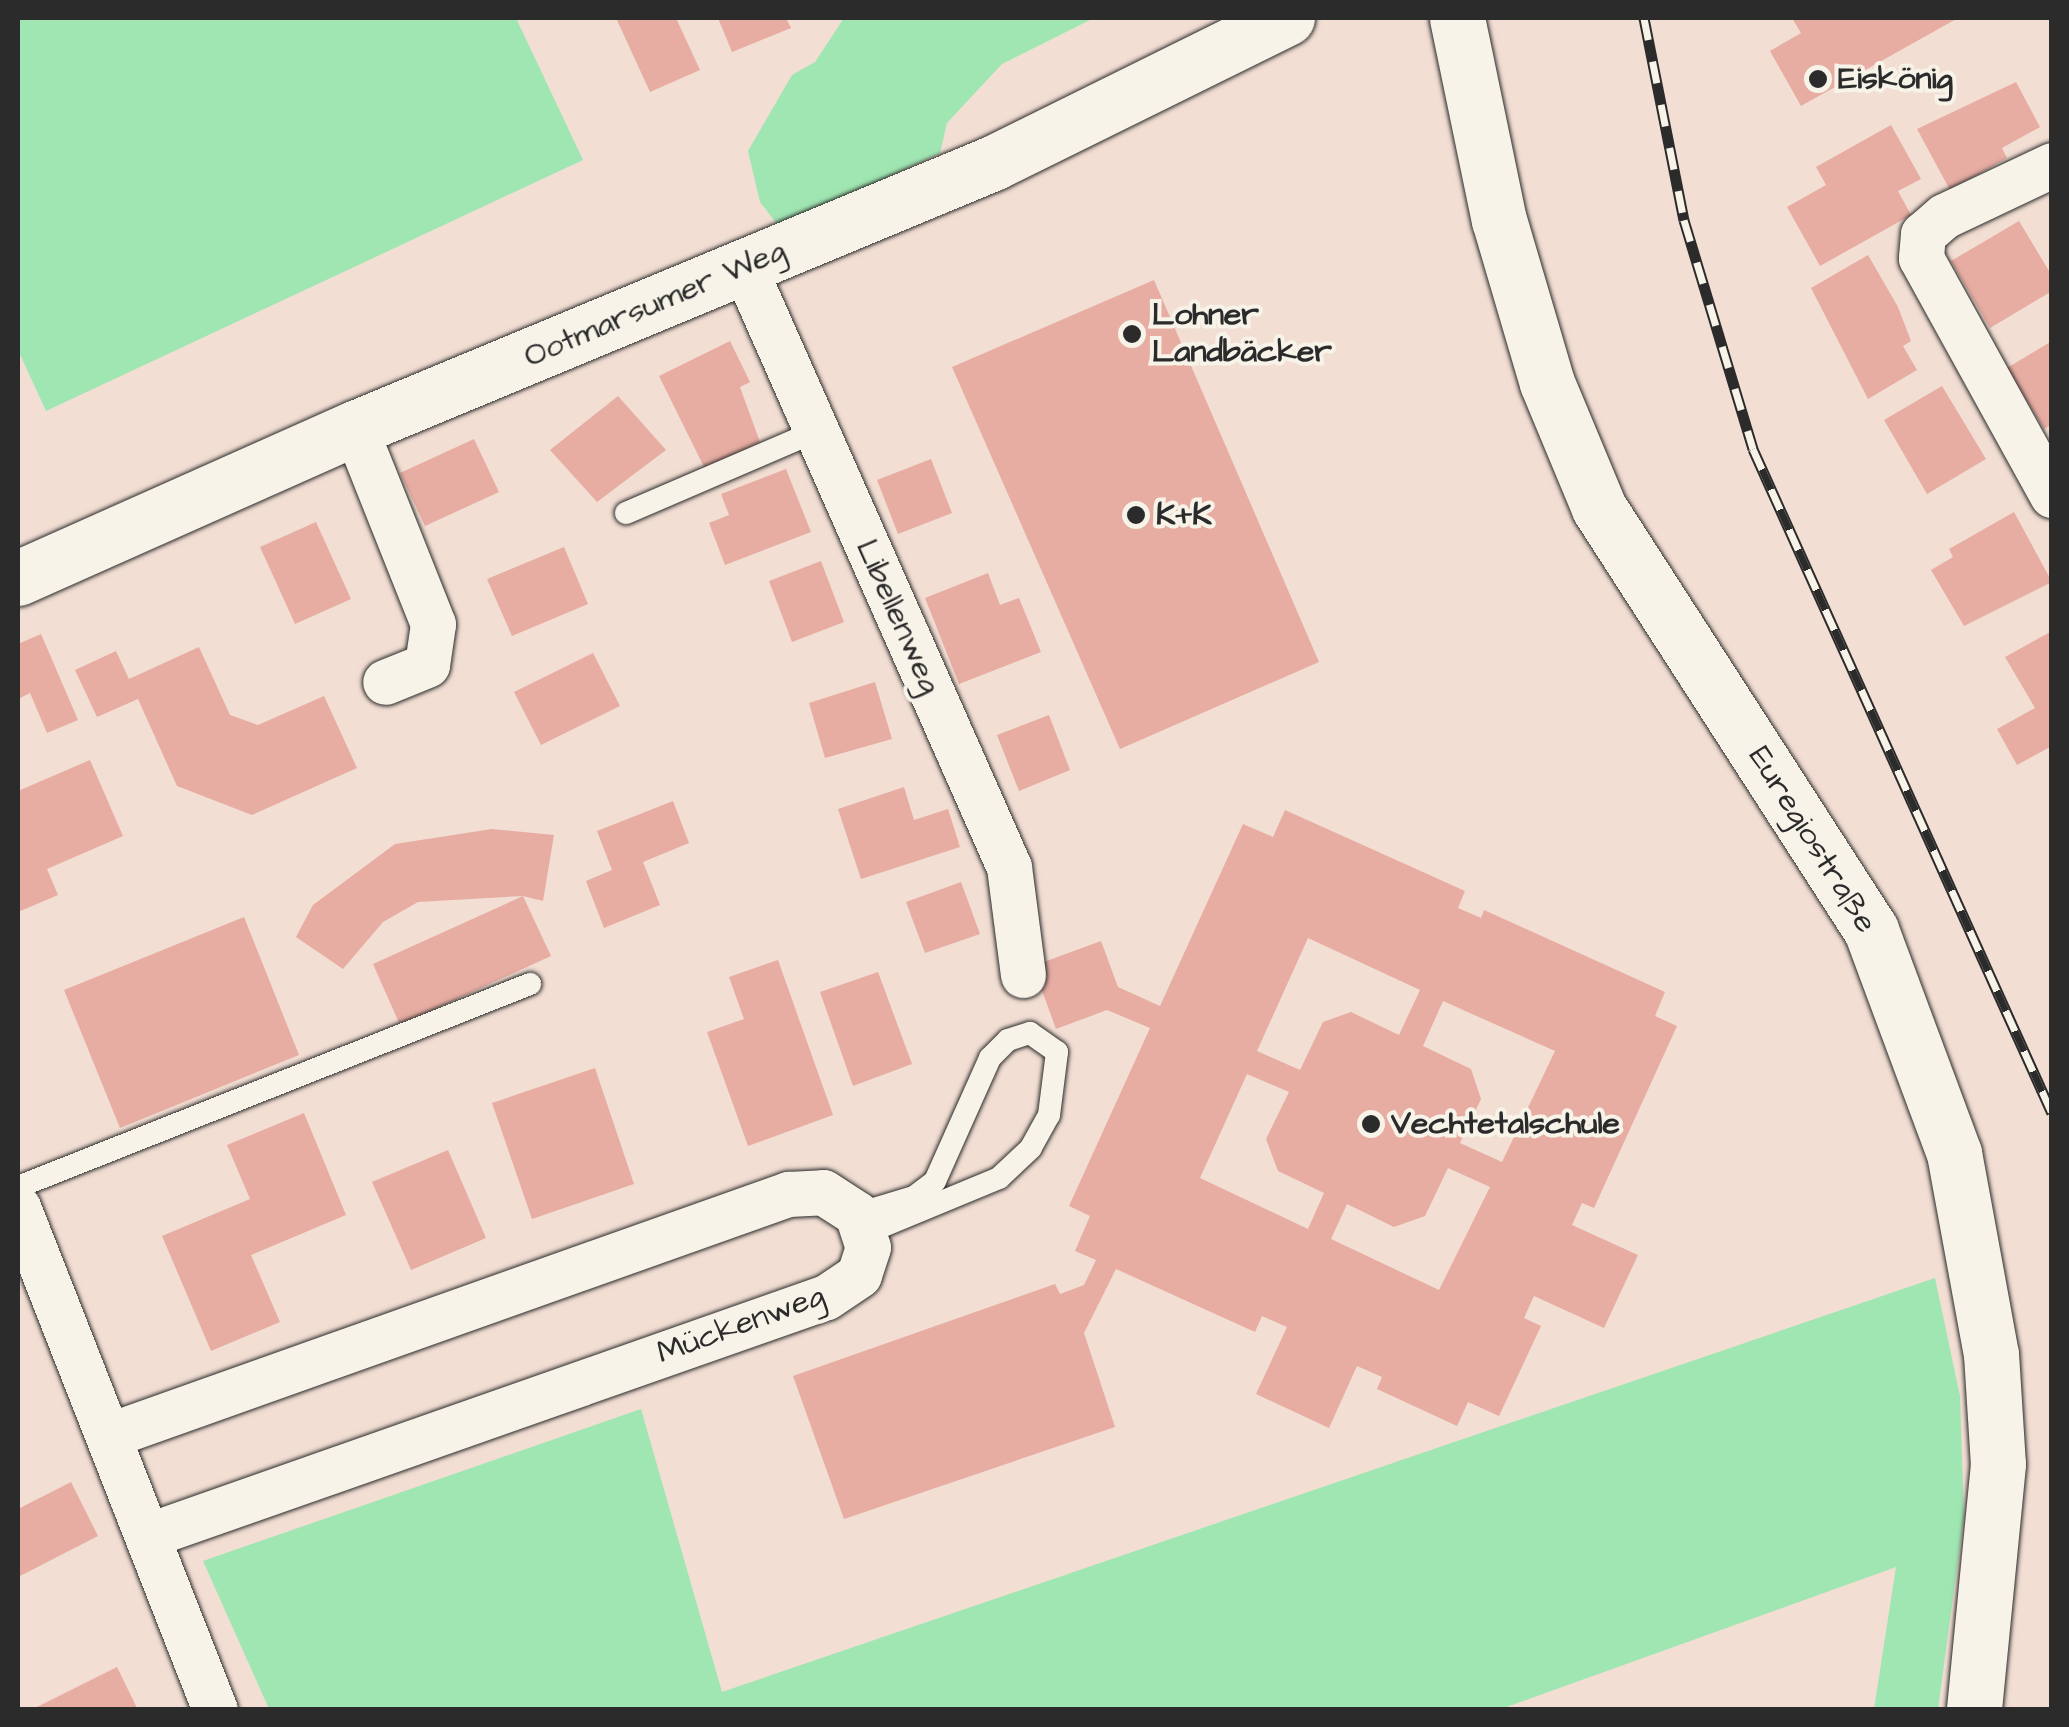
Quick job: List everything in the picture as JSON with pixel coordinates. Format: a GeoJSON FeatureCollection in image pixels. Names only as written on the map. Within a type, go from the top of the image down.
{"type":"FeatureCollection","features":[{"type":"Feature","properties":{"kind":"main road","name":"Ootmarsumer Weg"},"geometry":{"type":"LineString","coordinates":[[18,578],[354,428],[993,164],[1288,18]]}},
{"type":"Feature","properties":{"kind":"main road","name":"Euregiostraße"},"geometry":{"type":"LineString","coordinates":[[1457,18],[1499,220],[1547,383],[1600,508],[1871,930],[1954,1153],[1991,1354],[1998,1464],[1974,1710]]}},
{"type":"Feature","properties":{"kind":"street"},"geometry":{"type":"LineString","coordinates":[[2052,165],[1944,216],[1923,234],[1921,258],[2052,496]]}},
{"type":"Feature","properties":{"kind":"street","name":"Libellenweg"},"geometry":{"type":"LineString","coordinates":[[744,267],[1009,867],[1023,975]]}},
{"type":"Feature","properties":{"kind":"street"},"geometry":{"type":"LineString","coordinates":[[354,428],[433,624],[426,664],[385,682]]}},
{"type":"Feature","properties":{"kind":"street"},"geometry":{"type":"LineString","coordinates":[[110,1435],[788,1194],[824,1192],[860,1224]]}},
{"type":"Feature","properties":{"kind":"street"},"geometry":{"type":"LineString","coordinates":[[18,1207],[215,1710]]}},
{"type":"Feature","properties":{"kind":"street","name":"Mückenweg"},"geometry":{"type":"LineString","coordinates":[[149,1535],[826,1297],[859,1275],[860,1224]]}},
{"type":"Feature","properties":{"kind":"lane"},"geometry":{"type":"LineString","coordinates":[[626,513],[814,432]]}},
{"type":"Feature","properties":{"kind":"lane"},"geometry":{"type":"LineString","coordinates":[[18,1188],[530,984]]}},
{"type":"Feature","properties":{"kind":"lane"},"geometry":{"type":"LineString","coordinates":[[1030,1033],[1056,1052],[1049,1115],[1010,1168],[968,1197],[860,1224],[914,1197],[935,1181],[954,1154],[990,1058],[1008,1040],[1030,1033]]}},
{"type":"Feature","properties":{"kind":"green space"},"geometry":{"type":"Polygon","coordinates":[[[18,18],[516,18],[583,160],[46,411],[18,350],[18,18]]]}},
{"type":"Feature","properties":{"kind":"green space"},"geometry":{"type":"Polygon","coordinates":[[[844,18],[1094,18],[1002,64],[947,123],[940,153],[780,228],[760,202],[748,151],[792,75],[815,62],[844,18]]]}},
{"type":"Feature","properties":{"kind":"green space"},"geometry":{"type":"Polygon","coordinates":[[[1935,1278],[1960,1396],[1964,1516],[1938,1709],[1874,1709],[1896,1567],[1501,1709],[269,1709],[203,1561],[641,1409],[722,1692],[1935,1278]]]}},
{"type":"Feature","properties":{"kind":"building"},"geometry":{"type":"Polygon","coordinates":[[[616,18],[676,18],[700,70],[650,92],[616,18]]]}},
{"type":"Feature","properties":{"kind":"building"},"geometry":{"type":"Polygon","coordinates":[[[718,18],[786,18],[791,28],[732,52],[718,18]]]}},
{"type":"Feature","properties":{"kind":"building","name":"Eiskönig"},"geometry":{"type":"Polygon","coordinates":[[[1792,18],[1958,18],[1801,106],[1770,51],[1801,33],[1792,18]]]}},
{"type":"Feature","properties":{"kind":"building"},"geometry":{"type":"Polygon","coordinates":[[[2016,82],[2040,127],[2002,148],[2007,158],[1950,190],[1917,129],[2016,82]]]}},
{"type":"Feature","properties":{"kind":"building"},"geometry":{"type":"Polygon","coordinates":[[[1891,125],[1921,179],[1898,191],[1911,215],[1820,266],[1787,207],[1826,185],[1816,167],[1891,125]]]}},
{"type":"Feature","properties":{"kind":"building"},"geometry":{"type":"Polygon","coordinates":[[[2019,221],[2052,276],[2052,291],[1990,328],[1951,261],[2019,221]]]}},
{"type":"Feature","properties":{"kind":"building"},"geometry":{"type":"Polygon","coordinates":[[[1868,255],[1898,307],[1911,341],[1903,346],[1917,370],[1868,399],[1811,288],[1868,255]]]}},
{"type":"Feature","properties":{"kind":"building","name":"K+K"},"geometry":{"type":"Polygon","coordinates":[[[1154,280],[1319,662],[1120,749],[952,367],[1154,280]]]}},
{"type":"Feature","properties":{"kind":"building"},"geometry":{"type":"Polygon","coordinates":[[[730,341],[750,382],[740,387],[760,442],[705,469],[659,376],[730,341]]]}},
{"type":"Feature","properties":{"kind":"building"},"geometry":{"type":"Polygon","coordinates":[[[2052,341],[2052,424],[2044,429],[2007,368],[2052,341]]]}},
{"type":"Feature","properties":{"kind":"building"},"geometry":{"type":"Polygon","coordinates":[[[1942,386],[1986,459],[1927,494],[1884,420],[1942,386]]]}},
{"type":"Feature","properties":{"kind":"building"},"geometry":{"type":"Polygon","coordinates":[[[618,396],[666,450],[597,502],[550,450],[618,396]]]}},
{"type":"Feature","properties":{"kind":"building"},"geometry":{"type":"Polygon","coordinates":[[[474,439],[499,492],[425,526],[400,473],[474,439]]]}},
{"type":"Feature","properties":{"kind":"building"},"geometry":{"type":"Polygon","coordinates":[[[931,459],[952,513],[898,534],[877,480],[931,459]]]}},
{"type":"Feature","properties":{"kind":"building"},"geometry":{"type":"Polygon","coordinates":[[[786,469],[811,532],[725,565],[709,523],[729,515],[721,494],[786,469]]]}},
{"type":"Feature","properties":{"kind":"building"},"geometry":{"type":"Polygon","coordinates":[[[2014,512],[2052,582],[1964,626],[1931,570],[1953,557],[1949,549],[2014,512]]]}},
{"type":"Feature","properties":{"kind":"building"},"geometry":{"type":"Polygon","coordinates":[[[316,522],[351,599],[295,624],[260,547],[316,522]]]}},
{"type":"Feature","properties":{"kind":"building"},"geometry":{"type":"Polygon","coordinates":[[[564,547],[588,604],[512,636],[487,579],[564,547]]]}},
{"type":"Feature","properties":{"kind":"building"},"geometry":{"type":"Polygon","coordinates":[[[821,561],[844,622],[792,642],[769,581],[821,561]]]}},
{"type":"Feature","properties":{"kind":"building"},"geometry":{"type":"Polygon","coordinates":[[[988,573],[1000,605],[1019,598],[1041,652],[959,684],[925,598],[988,573]]]}},
{"type":"Feature","properties":{"kind":"building"},"geometry":{"type":"Polygon","coordinates":[[[2052,631],[2052,746],[2017,765],[1997,729],[2035,708],[2005,657],[2052,631]]]}},
{"type":"Feature","properties":{"kind":"building"},"geometry":{"type":"Polygon","coordinates":[[[41,634],[78,720],[47,733],[30,693],[18,699],[18,644],[41,634]]]}},
{"type":"Feature","properties":{"kind":"building"},"geometry":{"type":"Polygon","coordinates":[[[199,647],[230,715],[258,725],[324,696],[357,768],[252,815],[177,786],[138,699],[97,717],[75,670],[116,651],[129,679],[199,647]]]}},
{"type":"Feature","properties":{"kind":"building"},"geometry":{"type":"Polygon","coordinates":[[[593,653],[620,706],[541,745],[514,692],[593,653]]]}},
{"type":"Feature","properties":{"kind":"building"},"geometry":{"type":"Polygon","coordinates":[[[875,682],[892,739],[825,758],[809,703],[875,682]]]}},
{"type":"Feature","properties":{"kind":"building"},"geometry":{"type":"Polygon","coordinates":[[[1049,715],[1070,770],[1019,791],[997,735],[1049,715]]]}},
{"type":"Feature","properties":{"kind":"building"},"geometry":{"type":"Polygon","coordinates":[[[90,760],[123,836],[47,869],[58,895],[18,912],[18,791],[90,760]]]}},
{"type":"Feature","properties":{"kind":"building"},"geometry":{"type":"Polygon","coordinates":[[[904,787],[914,820],[948,809],[960,847],[861,879],[838,809],[904,787]]]}},
{"type":"Feature","properties":{"kind":"building"},"geometry":{"type":"Polygon","coordinates":[[[673,801],[689,843],[643,862],[660,905],[604,928],[586,881],[612,870],[597,831],[673,801]]]}},
{"type":"Feature","properties":{"kind":"building"},"geometry":{"type":"Polygon","coordinates":[[[1285,810],[1465,891],[1458,908],[1481,918],[1484,910],[1665,992],[1655,1016],[1677,1026],[1594,1208],[1582,1203],[1572,1225],[1638,1255],[1604,1328],[1534,1296],[1524,1318],[1541,1326],[1499,1416],[1468,1402],[1457,1426],[1377,1389],[1382,1377],[1357,1366],[1329,1428],[1256,1394],[1287,1327],[1262,1316],[1255,1332],[1116,1269],[1084,1333],[1115,1427],[844,1519],[793,1376],[1055,1284],[1060,1294],[1084,1285],[1096,1260],[1075,1251],[1090,1216],[1069,1206],[1150,1028],[1107,1010],[1056,1029],[1033,966],[1101,941],[1118,987],[1160,1006],[1243,824],[1273,837],[1285,810]],[[1308,938],[1257,1051],[1300,1070],[1323,1022],[1351,1012],[1399,1035],[1420,990],[1308,938]],[[1443,1001],[1423,1046],[1471,1069],[1481,1099],[1460,1143],[1502,1162],[1555,1051],[1443,1001]],[[1247,1074],[1200,1178],[1308,1229],[1324,1193],[1278,1171],[1266,1139],[1289,1092],[1247,1074]],[[1448,1168],[1425,1216],[1394,1227],[1347,1204],[1331,1239],[1439,1290],[1490,1187],[1448,1168]]]}},
{"type":"Feature","properties":{"kind":"building"},"geometry":{"type":"Polygon","coordinates":[[[492,829],[554,835],[543,901],[523,896],[418,902],[383,922],[343,969],[296,937],[313,905],[395,844],[492,829]]]}},
{"type":"Feature","properties":{"kind":"building"},"geometry":{"type":"Polygon","coordinates":[[[961,882],[980,934],[925,953],[906,902],[961,882]]]}},
{"type":"Feature","properties":{"kind":"building"},"geometry":{"type":"Polygon","coordinates":[[[523,896],[551,956],[400,1025],[373,964],[523,896]]]}},
{"type":"Feature","properties":{"kind":"building"},"geometry":{"type":"Polygon","coordinates":[[[244,917],[299,1055],[120,1128],[64,990],[244,917]]]}},
{"type":"Feature","properties":{"kind":"building"},"geometry":{"type":"Polygon","coordinates":[[[778,960],[833,1115],[748,1146],[707,1032],[744,1019],[729,977],[778,960]]]}},
{"type":"Feature","properties":{"kind":"building"},"geometry":{"type":"Polygon","coordinates":[[[878,972],[912,1064],[853,1086],[820,992],[878,972]]]}},
{"type":"Feature","properties":{"kind":"building"},"geometry":{"type":"Polygon","coordinates":[[[595,1068],[634,1184],[532,1219],[492,1103],[595,1068]]]}},
{"type":"Feature","properties":{"kind":"building"},"geometry":{"type":"Polygon","coordinates":[[[304,1113],[346,1215],[251,1255],[280,1322],[211,1351],[162,1236],[250,1199],[227,1145],[304,1113]]]}},
{"type":"Feature","properties":{"kind":"building"},"geometry":{"type":"Polygon","coordinates":[[[448,1150],[486,1238],[411,1270],[372,1182],[448,1150]]]}},
{"type":"Feature","properties":{"kind":"building"},"geometry":{"type":"Polygon","coordinates":[[[71,1482],[98,1536],[18,1577],[18,1509],[71,1482]]]}},
{"type":"Feature","properties":{"kind":"building"},"geometry":{"type":"Polygon","coordinates":[[[117,1667],[138,1710],[31,1710],[117,1667]]]}},
{"type":"Feature","properties":{"kind":"railway"},"geometry":{"type":"LineString","coordinates":[[1644,18],[1684,220],[1753,449],[2052,1113]]}},
{"type":"Feature","properties":{"kind":"place","name":"Eiskönig"},"geometry":{"type":"Point","coordinates":[1818,79]}},
{"type":"Feature","properties":{"kind":"place","name":"Lohner Landbäcker"},"geometry":{"type":"Point","coordinates":[1132,334]}},
{"type":"Feature","properties":{"kind":"place","name":"K+K"},"geometry":{"type":"Point","coordinates":[1136,515]}},
{"type":"Feature","properties":{"kind":"place","name":"Vechtetalschule"},"geometry":{"type":"Point","coordinates":[1371,1124]}}]}
